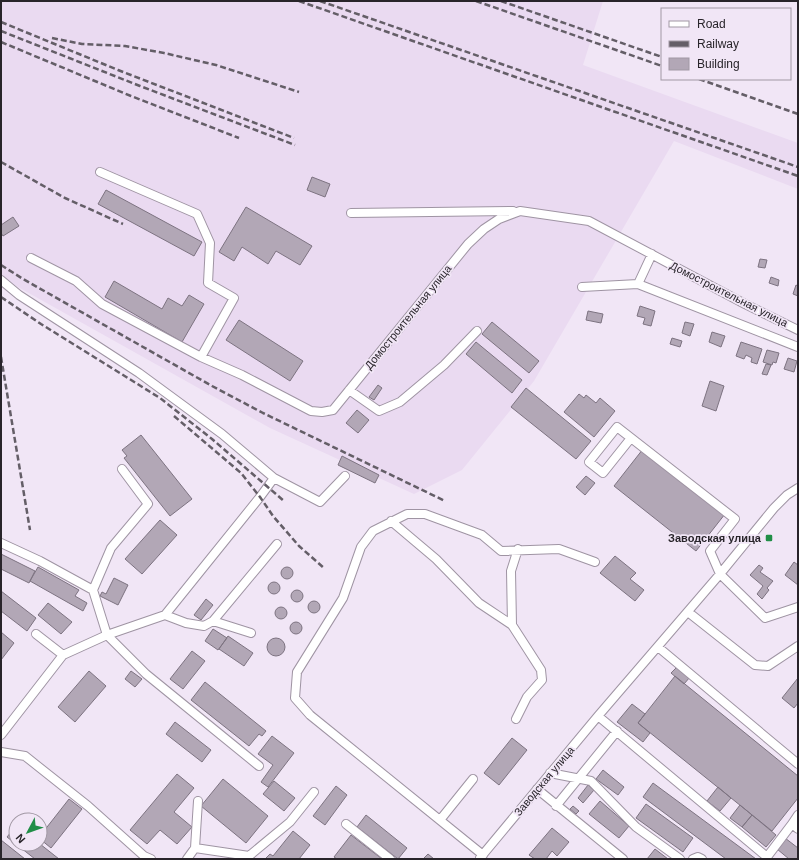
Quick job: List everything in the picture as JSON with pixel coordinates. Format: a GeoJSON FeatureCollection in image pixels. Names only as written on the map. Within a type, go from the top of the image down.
{"type":"FeatureCollection","features":[{"type":"Feature","properties":{"kind":"street"},"geometry":{"type":"LineString","coordinates":[[100,172],[196,214],[210,243],[208,283],[234,298],[201,357]]}},
{"type":"Feature","properties":{"kind":"street"},"geometry":{"type":"LineString","coordinates":[[351,213],[520,211]]}},
{"type":"Feature","properties":{"kind":"street","name":"Домостроительная улица"},"geometry":{"type":"LineString","coordinates":[[31,258],[76,281],[102,304],[201,357],[242,375],[311,411],[322,412],[333,410],[468,244],[484,229],[499,219],[520,211],[589,221],[745,304],[798,330]]}},
{"type":"Feature","properties":{"kind":"street"},"geometry":{"type":"LineString","coordinates":[[638,284],[652,254]]}},
{"type":"Feature","properties":{"kind":"street"},"geometry":{"type":"LineString","coordinates":[[1,280],[19,295],[145,378],[222,434],[274,478],[320,502],[345,476]]}},
{"type":"Feature","properties":{"kind":"street"},"geometry":{"type":"LineString","coordinates":[[582,287],[638,284],[798,346]]}},
{"type":"Feature","properties":{"kind":"street"},"geometry":{"type":"LineString","coordinates":[[349,390],[379,411],[400,402],[444,365],[477,331]]}},
{"type":"Feature","properties":{"kind":"street"},"geometry":{"type":"LineString","coordinates":[[631,438],[603,473],[589,462],[617,427],[735,519],[710,551],[720,574],[765,618],[798,607]]}},
{"type":"Feature","properties":{"kind":"street"},"geometry":{"type":"LineString","coordinates":[[122,469],[148,504],[111,548],[93,590],[107,635],[146,674],[259,766]]}},
{"type":"Feature","properties":{"kind":"street"},"geometry":{"type":"LineString","coordinates":[[1,735],[63,655],[107,635],[165,615],[274,478]]}},
{"type":"Feature","properties":{"kind":"street","name":"Заводская улица"},"geometry":{"type":"LineString","coordinates":[[481,857],[774,508],[787,494],[798,488]]}},
{"type":"Feature","properties":{"kind":"street"},"geometry":{"type":"LineString","coordinates":[[481,857],[440,820],[310,715],[296,698],[297,672],[343,598],[361,548],[372,531],[391,520],[407,514],[425,514],[482,535],[500,551],[558,548],[595,562]]}},
{"type":"Feature","properties":{"kind":"street"},"geometry":{"type":"LineString","coordinates":[[391,520],[436,559],[479,603],[512,625],[541,670],[542,680],[527,697],[516,719]]}},
{"type":"Feature","properties":{"kind":"street"},"geometry":{"type":"LineString","coordinates":[[1,543],[40,561],[93,590]]}},
{"type":"Feature","properties":{"kind":"street"},"geometry":{"type":"LineString","coordinates":[[165,615],[186,623],[204,626],[213,621],[278,544]]}},
{"type":"Feature","properties":{"kind":"street"},"geometry":{"type":"LineString","coordinates":[[512,625],[511,571],[518,550]]}},
{"type":"Feature","properties":{"kind":"street"},"geometry":{"type":"LineString","coordinates":[[688,612],[755,665],[768,666],[798,646]]}},
{"type":"Feature","properties":{"kind":"street"},"geometry":{"type":"LineString","coordinates":[[213,621],[251,633]]}},
{"type":"Feature","properties":{"kind":"street"},"geometry":{"type":"LineString","coordinates":[[36,634],[63,655]]}},
{"type":"Feature","properties":{"kind":"street"},"geometry":{"type":"LineString","coordinates":[[658,647],[798,764]]}},
{"type":"Feature","properties":{"kind":"street"},"geometry":{"type":"LineString","coordinates":[[598,716],[768,858],[795,826],[798,815]]}},
{"type":"Feature","properties":{"kind":"street"},"geometry":{"type":"LineString","coordinates":[[556,806],[617,731]]}},
{"type":"Feature","properties":{"kind":"street"},"geometry":{"type":"LineString","coordinates":[[1,752],[25,756],[88,806],[144,856],[151,859]]}},
{"type":"Feature","properties":{"kind":"street"},"geometry":{"type":"LineString","coordinates":[[550,773],[590,781],[636,827],[680,859]]}},
{"type":"Feature","properties":{"kind":"street"},"geometry":{"type":"LineString","coordinates":[[440,820],[473,779]]}},
{"type":"Feature","properties":{"kind":"street"},"geometry":{"type":"LineString","coordinates":[[537,789],[623,859]]}},
{"type":"Feature","properties":{"kind":"street"},"geometry":{"type":"LineString","coordinates":[[195,848],[249,856],[290,822],[314,792]]}},
{"type":"Feature","properties":{"kind":"street"},"geometry":{"type":"LineString","coordinates":[[186,859],[195,848],[198,801]]}},
{"type":"Feature","properties":{"kind":"street"},"geometry":{"type":"LineString","coordinates":[[346,824],[390,859]]}},
{"type":"Feature","properties":{"kind":"street"},"geometry":{"type":"LineString","coordinates":[[693,859],[698,857],[702,859]]}},
{"type":"Feature","properties":{"kind":"shaded area"},"geometry":{"type":"Polygon","coordinates":[[[1,1],[603,1],[583,65],[798,143],[798,189],[674,141],[534,381],[462,470],[414,494],[270,428],[18,287],[1,275],[1,1]]]}},
{"type":"Feature","properties":{"kind":"building"},"geometry":{"type":"Polygon","coordinates":[[[312,177],[330,184],[325,197],[307,190],[312,177]]]}},
{"type":"Feature","properties":{"kind":"building"},"geometry":{"type":"Polygon","coordinates":[[[106,190],[202,242],[194,256],[98,204],[106,190]]]}},
{"type":"Feature","properties":{"kind":"building"},"geometry":{"type":"Polygon","coordinates":[[[246,207],[312,246],[300,265],[276,251],[268,264],[242,247],[234,261],[219,252],[246,207]]]}},
{"type":"Feature","properties":{"kind":"building"},"geometry":{"type":"Polygon","coordinates":[[[13,217],[19,226],[3,236],[1,233],[1,225],[13,217]]]}},
{"type":"Feature","properties":{"kind":"building"},"geometry":{"type":"Polygon","coordinates":[[[760,259],[767,260],[765,268],[758,267],[760,259]]]}},
{"type":"Feature","properties":{"kind":"building"},"geometry":{"type":"Polygon","coordinates":[[[771,277],[779,280],[778,286],[769,283],[771,277]]]}},
{"type":"Feature","properties":{"kind":"building"},"geometry":{"type":"Polygon","coordinates":[[[114,281],[162,309],[168,298],[182,306],[189,295],[204,304],[182,342],[105,297],[114,281]]]}},
{"type":"Feature","properties":{"kind":"building"},"geometry":{"type":"Polygon","coordinates":[[[796,285],[798,286],[798,296],[793,294],[796,285]]]}},
{"type":"Feature","properties":{"kind":"building"},"geometry":{"type":"Polygon","coordinates":[[[640,306],[655,311],[651,326],[643,324],[645,318],[637,316],[640,306]]]}},
{"type":"Feature","properties":{"kind":"building"},"geometry":{"type":"Polygon","coordinates":[[[588,311],[603,314],[601,323],[586,320],[588,311]]]}},
{"type":"Feature","properties":{"kind":"building"},"geometry":{"type":"Polygon","coordinates":[[[239,320],[303,361],[290,381],[226,340],[239,320]]]}},
{"type":"Feature","properties":{"kind":"building"},"geometry":{"type":"Polygon","coordinates":[[[492,322],[539,361],[529,373],[482,334],[492,322]]]}},
{"type":"Feature","properties":{"kind":"building"},"geometry":{"type":"Polygon","coordinates":[[[685,322],[694,324],[690,336],[682,333],[685,322]]]}},
{"type":"Feature","properties":{"kind":"building"},"geometry":{"type":"Polygon","coordinates":[[[712,332],[725,336],[721,347],[709,342],[712,332]]]}},
{"type":"Feature","properties":{"kind":"building"},"geometry":{"type":"Polygon","coordinates":[[[672,338],[682,341],[680,347],[670,344],[672,338]]]}},
{"type":"Feature","properties":{"kind":"building"},"geometry":{"type":"Polygon","coordinates":[[[476,342],[522,380],[512,393],[466,354],[476,342]]]}},
{"type":"Feature","properties":{"kind":"building"},"geometry":{"type":"Polygon","coordinates":[[[741,342],[762,349],[757,364],[751,362],[752,358],[746,355],[744,359],[736,356],[741,342]]]}},
{"type":"Feature","properties":{"kind":"building"},"geometry":{"type":"Polygon","coordinates":[[[767,350],[779,353],[776,363],[773,362],[772,365],[763,362],[767,350]]]}},
{"type":"Feature","properties":{"kind":"building"},"geometry":{"type":"Polygon","coordinates":[[[788,358],[797,361],[794,372],[784,369],[788,358]]]}},
{"type":"Feature","properties":{"kind":"building"},"geometry":{"type":"Polygon","coordinates":[[[766,364],[771,365],[767,375],[762,374],[766,364]]]}},
{"type":"Feature","properties":{"kind":"building"},"geometry":{"type":"Polygon","coordinates":[[[710,381],[724,386],[716,411],[702,406],[710,381]]]}},
{"type":"Feature","properties":{"kind":"building"},"geometry":{"type":"Polygon","coordinates":[[[378,385],[382,388],[374,400],[369,397],[378,385]]]}},
{"type":"Feature","properties":{"kind":"building"},"geometry":{"type":"Polygon","coordinates":[[[526,388],[591,441],[576,459],[511,407],[526,388]]]}},
{"type":"Feature","properties":{"kind":"building"},"geometry":{"type":"Polygon","coordinates":[[[579,394],[584,398],[586,395],[596,403],[600,398],[615,411],[594,437],[564,412],[579,394]]]}},
{"type":"Feature","properties":{"kind":"building"},"geometry":{"type":"Polygon","coordinates":[[[357,410],[369,420],[358,433],[346,423],[357,410]]]}},
{"type":"Feature","properties":{"kind":"building"},"geometry":{"type":"Polygon","coordinates":[[[141,435],[192,499],[170,516],[124,458],[127,456],[122,450],[141,435]]]}},
{"type":"Feature","properties":{"kind":"building"},"geometry":{"type":"Polygon","coordinates":[[[643,449],[725,514],[696,551],[614,486],[643,449]]]}},
{"type":"Feature","properties":{"kind":"building"},"geometry":{"type":"Polygon","coordinates":[[[342,456],[379,475],[375,483],[338,465],[342,456]]]}},
{"type":"Feature","properties":{"kind":"building"},"geometry":{"type":"Polygon","coordinates":[[[586,476],[595,483],[585,495],[576,487],[586,476]]]}},
{"type":"Feature","properties":{"kind":"building"},"geometry":{"type":"Polygon","coordinates":[[[160,520],[177,535],[142,574],[125,559],[160,520]]]}},
{"type":"Feature","properties":{"kind":"building"},"geometry":{"type":"Polygon","coordinates":[[[1,554],[35,571],[29,583],[1,569],[1,554]]]}},
{"type":"Feature","properties":{"kind":"building"},"geometry":{"type":"Polygon","coordinates":[[[615,556],[636,573],[630,579],[644,590],[635,601],[600,573],[615,556]]]}},
{"type":"Feature","properties":{"kind":"building"},"geometry":{"type":"Polygon","coordinates":[[[794,562],[798,565],[798,585],[785,575],[794,562]]]}},
{"type":"Feature","properties":{"kind":"building"},"geometry":{"type":"Polygon","coordinates":[[[759,565],[763,568],[760,572],[773,581],[767,588],[769,590],[762,599],[757,594],[763,586],[750,575],[759,565]]]}},
{"type":"Feature","properties":{"kind":"building"},"geometry":{"type":"Polygon","coordinates":[[[38,567],[79,590],[75,596],[87,603],[83,611],[30,581],[38,567]]]}},
{"type":"Feature","properties":{"kind":"building"},"geometry":{"type":"Polygon","coordinates":[[[285,567],[289,567],[293,573],[289,579],[285,579],[281,575],[281,571],[285,567]]]}},
{"type":"Feature","properties":{"kind":"building"},"geometry":{"type":"Polygon","coordinates":[[[114,578],[128,585],[118,605],[100,596],[102,592],[106,594],[114,578]]]}},
{"type":"Feature","properties":{"kind":"building"},"geometry":{"type":"Polygon","coordinates":[[[272,582],[276,582],[280,588],[276,594],[272,594],[268,590],[268,586],[272,582]]]}},
{"type":"Feature","properties":{"kind":"building"},"geometry":{"type":"Polygon","coordinates":[[[295,590],[299,590],[303,596],[299,602],[295,602],[291,598],[291,594],[295,590]]]}},
{"type":"Feature","properties":{"kind":"building"},"geometry":{"type":"Polygon","coordinates":[[[1,591],[36,618],[27,631],[1,611],[1,591]]]}},
{"type":"Feature","properties":{"kind":"building"},"geometry":{"type":"Polygon","coordinates":[[[206,599],[213,605],[201,620],[194,615],[206,599]]]}},
{"type":"Feature","properties":{"kind":"building"},"geometry":{"type":"Polygon","coordinates":[[[312,601],[316,601],[320,607],[316,613],[312,613],[308,609],[308,605],[312,601]]]}},
{"type":"Feature","properties":{"kind":"building"},"geometry":{"type":"Polygon","coordinates":[[[48,603],[72,622],[61,634],[38,615],[48,603]]]}},
{"type":"Feature","properties":{"kind":"building"},"geometry":{"type":"Polygon","coordinates":[[[279,607],[283,607],[287,613],[283,619],[279,619],[275,615],[275,611],[279,607]]]}},
{"type":"Feature","properties":{"kind":"building"},"geometry":{"type":"Polygon","coordinates":[[[294,622],[298,622],[302,628],[298,634],[294,634],[290,630],[290,626],[294,622]]]}},
{"type":"Feature","properties":{"kind":"building"},"geometry":{"type":"Polygon","coordinates":[[[213,629],[227,638],[218,650],[205,641],[213,629]]]}},
{"type":"Feature","properties":{"kind":"building"},"geometry":{"type":"Polygon","coordinates":[[[1,632],[14,643],[1,660],[1,632]]]}},
{"type":"Feature","properties":{"kind":"building"},"geometry":{"type":"Polygon","coordinates":[[[228,636],[253,653],[244,666],[219,649],[228,636]]]}},
{"type":"Feature","properties":{"kind":"building"},"geometry":{"type":"Polygon","coordinates":[[[272,638],[280,638],[285,643],[283,654],[280,656],[272,656],[267,651],[267,643],[272,638]]]}},
{"type":"Feature","properties":{"kind":"building"},"geometry":{"type":"Polygon","coordinates":[[[192,651],[205,661],[183,689],[170,679],[192,651]]]}},
{"type":"Feature","properties":{"kind":"building"},"geometry":{"type":"Polygon","coordinates":[[[677,667],[690,677],[684,684],[671,673],[677,667]]]}},
{"type":"Feature","properties":{"kind":"building"},"geometry":{"type":"Polygon","coordinates":[[[89,671],[106,686],[75,722],[58,707],[89,671]]]}},
{"type":"Feature","properties":{"kind":"building"},"geometry":{"type":"Polygon","coordinates":[[[131,671],[142,679],[135,687],[125,679],[131,671]]]}},
{"type":"Feature","properties":{"kind":"building"},"geometry":{"type":"Polygon","coordinates":[[[675,676],[798,776],[798,798],[772,831],[638,723],[675,676]]]}},
{"type":"Feature","properties":{"kind":"building"},"geometry":{"type":"Polygon","coordinates":[[[798,678],[798,703],[794,708],[782,698],[798,678]]]}},
{"type":"Feature","properties":{"kind":"building"},"geometry":{"type":"Polygon","coordinates":[[[205,682],[266,731],[262,736],[259,734],[249,746],[191,700],[205,682]]]}},
{"type":"Feature","properties":{"kind":"building"},"geometry":{"type":"Polygon","coordinates":[[[632,704],[645,714],[638,723],[650,733],[643,742],[617,722],[632,704]]]}},
{"type":"Feature","properties":{"kind":"building"},"geometry":{"type":"Polygon","coordinates":[[[175,722],[211,750],[202,762],[166,734],[175,722]]]}},
{"type":"Feature","properties":{"kind":"building"},"geometry":{"type":"Polygon","coordinates":[[[272,736],[294,753],[268,787],[261,782],[273,765],[258,754],[272,736]]]}},
{"type":"Feature","properties":{"kind":"building"},"geometry":{"type":"Polygon","coordinates":[[[512,738],[527,750],[499,785],[484,773],[512,738]]]}},
{"type":"Feature","properties":{"kind":"building"},"geometry":{"type":"Polygon","coordinates":[[[603,770],[624,787],[618,795],[596,779],[603,770]]]}},
{"type":"Feature","properties":{"kind":"building"},"geometry":{"type":"Polygon","coordinates":[[[177,774],[194,788],[174,812],[192,827],[177,844],[160,830],[147,844],[130,830],[177,774]]]}},
{"type":"Feature","properties":{"kind":"building"},"geometry":{"type":"Polygon","coordinates":[[[223,779],[268,816],[246,843],[201,806],[223,779]]]}},
{"type":"Feature","properties":{"kind":"building"},"geometry":{"type":"Polygon","coordinates":[[[274,781],[295,798],[284,811],[263,794],[274,781]]]}},
{"type":"Feature","properties":{"kind":"building"},"geometry":{"type":"Polygon","coordinates":[[[653,783],[756,859],[726,859],[643,797],[653,783]]]}},
{"type":"Feature","properties":{"kind":"building"},"geometry":{"type":"Polygon","coordinates":[[[588,785],[594,790],[583,803],[578,798],[588,785]]]}},
{"type":"Feature","properties":{"kind":"building"},"geometry":{"type":"Polygon","coordinates":[[[336,786],[347,795],[325,825],[313,816],[336,786]]]}},
{"type":"Feature","properties":{"kind":"building"},"geometry":{"type":"Polygon","coordinates":[[[718,787],[731,798],[720,811],[707,801],[718,787]]]}},
{"type":"Feature","properties":{"kind":"building"},"geometry":{"type":"Polygon","coordinates":[[[69,799],[82,809],[51,848],[48,846],[48,826],[69,799]]]}},
{"type":"Feature","properties":{"kind":"building"},"geometry":{"type":"Polygon","coordinates":[[[600,801],[629,826],[619,838],[589,814],[600,801]]]}},
{"type":"Feature","properties":{"kind":"building"},"geometry":{"type":"Polygon","coordinates":[[[646,804],[693,838],[683,852],[636,818],[646,804]]]}},
{"type":"Feature","properties":{"kind":"building"},"geometry":{"type":"Polygon","coordinates":[[[740,805],[752,815],[742,827],[730,818],[740,805]]]}},
{"type":"Feature","properties":{"kind":"building"},"geometry":{"type":"Polygon","coordinates":[[[573,806],[579,811],[576,814],[570,809],[573,806]]]}},
{"type":"Feature","properties":{"kind":"building"},"geometry":{"type":"Polygon","coordinates":[[[366,815],[407,848],[398,859],[357,827],[366,815]]]}},
{"type":"Feature","properties":{"kind":"building"},"geometry":{"type":"Polygon","coordinates":[[[752,815],[776,835],[766,847],[742,827],[752,815]]]}},
{"type":"Feature","properties":{"kind":"building"},"geometry":{"type":"Polygon","coordinates":[[[552,828],[569,842],[557,856],[552,851],[546,859],[535,859],[529,855],[552,828]]]}},
{"type":"Feature","properties":{"kind":"building"},"geometry":{"type":"Polygon","coordinates":[[[293,831],[310,845],[299,859],[265,859],[270,854],[273,856],[293,831]]]}},
{"type":"Feature","properties":{"kind":"building"},"geometry":{"type":"Polygon","coordinates":[[[351,835],[382,859],[337,859],[334,857],[351,835]]]}},
{"type":"Feature","properties":{"kind":"building"},"geometry":{"type":"Polygon","coordinates":[[[785,838],[798,848],[798,859],[789,859],[777,849],[785,838]]]}},
{"type":"Feature","properties":{"kind":"building"},"geometry":{"type":"Polygon","coordinates":[[[1,840],[8,846],[8,852],[16,852],[25,859],[1,859],[1,840]]]}},
{"type":"Feature","properties":{"kind":"building"},"geometry":{"type":"Polygon","coordinates":[[[655,849],[668,859],[647,859],[655,849]]]}},
{"type":"Feature","properties":{"kind":"building"},"geometry":{"type":"Polygon","coordinates":[[[48,850],[59,859],[35,859],[26,852],[48,852],[48,850]]]}},
{"type":"Feature","properties":{"kind":"building"},"geometry":{"type":"Polygon","coordinates":[[[428,854],[434,859],[423,859],[428,854]]]}},
{"type":"Feature","properties":{"kind":"railway"},"geometry":{"type":"LineString","coordinates":[[299,1],[798,176]]}},
{"type":"Feature","properties":{"kind":"railway"},"geometry":{"type":"LineString","coordinates":[[320,1],[798,167]]}},
{"type":"Feature","properties":{"kind":"railway"},"geometry":{"type":"LineString","coordinates":[[476,1],[661,66]]}},
{"type":"Feature","properties":{"kind":"railway"},"geometry":{"type":"LineString","coordinates":[[501,1],[661,57]]}},
{"type":"Feature","properties":{"kind":"railway"},"geometry":{"type":"LineString","coordinates":[[1,22],[118,70],[294,138]]}},
{"type":"Feature","properties":{"kind":"railway"},"geometry":{"type":"LineString","coordinates":[[1,31],[295,145]]}},
{"type":"Feature","properties":{"kind":"railway"},"geometry":{"type":"LineString","coordinates":[[52,38],[82,44],[125,46],[164,53],[216,65],[299,92]]}},
{"type":"Feature","properties":{"kind":"railway"},"geometry":{"type":"LineString","coordinates":[[1,42],[131,96],[239,138]]}},
{"type":"Feature","properties":{"kind":"railway"},"geometry":{"type":"LineString","coordinates":[[702,80],[798,114]]}},
{"type":"Feature","properties":{"kind":"railway"},"geometry":{"type":"LineString","coordinates":[[1,162],[65,198],[123,224]]}},
{"type":"Feature","properties":{"kind":"railway"},"geometry":{"type":"LineString","coordinates":[[1,265],[23,279],[212,386],[263,413],[445,501]]}},
{"type":"Feature","properties":{"kind":"railway"},"geometry":{"type":"LineString","coordinates":[[1,297],[41,324],[160,398],[212,439],[284,501]]}},
{"type":"Feature","properties":{"kind":"railway"},"geometry":{"type":"LineString","coordinates":[[1,357],[30,530]]}},
{"type":"Feature","properties":{"kind":"railway"},"geometry":{"type":"LineString","coordinates":[[174,416],[241,473],[273,516],[299,546],[324,568]]}},
{"type":"Feature","properties":{"kind":"place","name":"Заводская улица"},"geometry":{"type":"Point","coordinates":[769,538]}}]}
